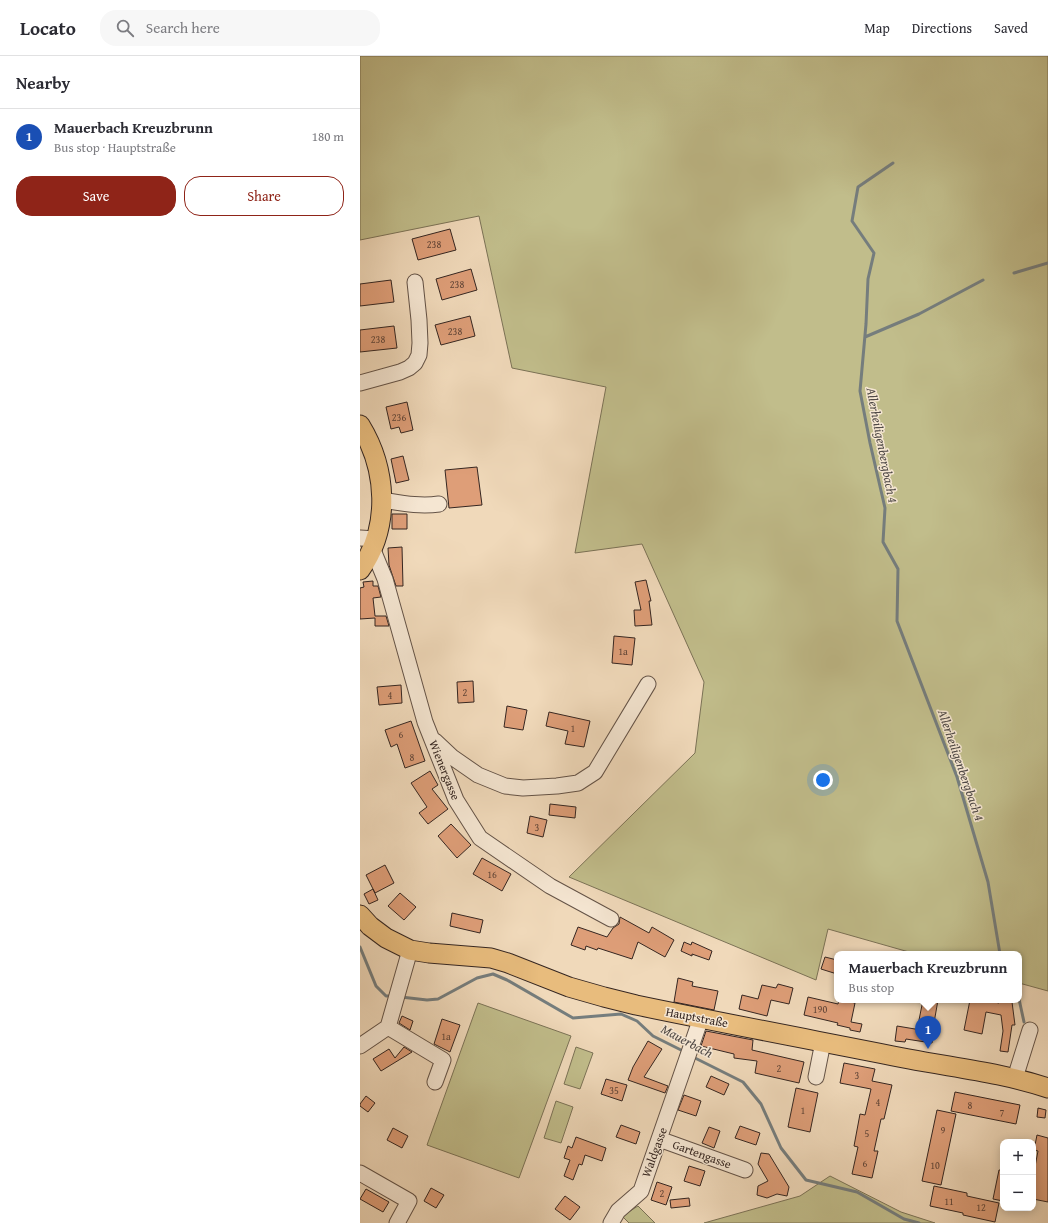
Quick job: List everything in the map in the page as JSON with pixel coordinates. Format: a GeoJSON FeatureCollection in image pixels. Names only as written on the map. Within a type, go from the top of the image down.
{"type":"FeatureCollection","features":[{"type":"Feature","properties":{"kind":"main road"},"geometry":{"type":"LineString","coordinates":[[360,425],[366,434],[374,453],[381,481],[382,500],[381,516],[360,570]]}},
{"type":"Feature","properties":{"kind":"main road","name":"Hauptstraße"},"geometry":{"type":"LineString","coordinates":[[360,915],[370,926],[386,938],[410,950],[491,958],[590,993],[636,1005],[928,1063],[1015,1078],[1048,1088]]}},
{"type":"Feature","properties":{"kind":"street"},"geometry":{"type":"LineString","coordinates":[[360,383],[400,372],[409,368],[416,362],[419,355],[420,343],[415,282]]}},
{"type":"Feature","properties":{"kind":"street"},"geometry":{"type":"LineString","coordinates":[[382,500],[409,504],[439,504]]}},
{"type":"Feature","properties":{"kind":"street","name":"Wienergasse"},"geometry":{"type":"LineString","coordinates":[[370,542],[386,580],[425,722],[456,800],[480,838],[550,886],[611,919]]}},
{"type":"Feature","properties":{"kind":"street"},"geometry":{"type":"LineString","coordinates":[[431,737],[452,757],[478,775],[504,786],[523,788],[578,783],[595,772],[648,684]]}},
{"type":"Feature","properties":{"kind":"street"},"geometry":{"type":"LineString","coordinates":[[360,1046],[388,1028],[410,950]]}},
{"type":"Feature","properties":{"kind":"street","name":"Waldgasse"},"geometry":{"type":"LineString","coordinates":[[611,1223],[618,1211],[640,1191],[701,1018]]}},
{"type":"Feature","properties":{"kind":"street"},"geometry":{"type":"LineString","coordinates":[[388,1028],[443,1060],[435,1082]]}},
{"type":"Feature","properties":{"kind":"street"},"geometry":{"type":"LineString","coordinates":[[1015,1078],[1030,1030]]}},
{"type":"Feature","properties":{"kind":"street"},"geometry":{"type":"LineString","coordinates":[[816,1077],[823,1042]]}},
{"type":"Feature","properties":{"kind":"street","name":"Gartengasse"},"geometry":{"type":"LineString","coordinates":[[659,1139],[745,1170]]}},
{"type":"Feature","properties":{"kind":"street"},"geometry":{"type":"LineString","coordinates":[[360,1173],[409,1201],[397,1223]]}},
{"type":"Feature","properties":{"kind":"shaded area"},"geometry":{"type":"Polygon","coordinates":[[[360,56],[1048,56],[1048,991],[1022,984],[1022,951],[905,951],[828,929],[816,980],[569,877],[695,753],[704,682],[642,544],[575,553],[606,387],[512,368],[479,216],[360,240],[360,56]]]}},
{"type":"Feature","properties":{"kind":"shaded area"},"geometry":{"type":"Polygon","coordinates":[[[478,1003],[571,1036],[519,1178],[427,1145],[478,1003]]]}},
{"type":"Feature","properties":{"kind":"shaded area"},"geometry":{"type":"Polygon","coordinates":[[[576,1047],[593,1053],[580,1089],[564,1084],[576,1047]]]}},
{"type":"Feature","properties":{"kind":"shaded area"},"geometry":{"type":"Polygon","coordinates":[[[556,1101],[573,1107],[561,1143],[544,1138],[556,1101]]]}},
{"type":"Feature","properties":{"kind":"shaded area"},"geometry":{"type":"Polygon","coordinates":[[[830,1176],[901,1212],[935,1223],[704,1223],[800,1196],[830,1176]]]}},
{"type":"Feature","properties":{"kind":"shaded area"},"geometry":{"type":"Polygon","coordinates":[[[638,1206],[655,1223],[629,1223],[622,1216],[638,1206]]]}},
{"type":"Feature","properties":{"kind":"building"},"geometry":{"type":"Polygon","coordinates":[[[450,229],[456,250],[418,260],[412,239],[450,229]]]}},
{"type":"Feature","properties":{"kind":"building"},"geometry":{"type":"Polygon","coordinates":[[[471,269],[477,290],[442,300],[436,279],[471,269]]]}},
{"type":"Feature","properties":{"kind":"building"},"geometry":{"type":"Polygon","coordinates":[[[391,280],[394,302],[360,306],[360,284],[391,280]]]}},
{"type":"Feature","properties":{"kind":"building"},"geometry":{"type":"Polygon","coordinates":[[[470,316],[475,336],[441,345],[435,325],[470,316]]]}},
{"type":"Feature","properties":{"kind":"building"},"geometry":{"type":"Polygon","coordinates":[[[394,326],[397,348],[360,352],[360,330],[394,326]]]}},
{"type":"Feature","properties":{"kind":"building"},"geometry":{"type":"Polygon","coordinates":[[[407,402],[413,430],[401,433],[399,427],[391,429],[386,407],[407,402]]]}},
{"type":"Feature","properties":{"kind":"building"},"geometry":{"type":"Polygon","coordinates":[[[403,456],[409,480],[396,483],[391,459],[403,456]]]}},
{"type":"Feature","properties":{"kind":"building"},"geometry":{"type":"Polygon","coordinates":[[[477,467],[482,505],[449,508],[445,470],[477,467]]]}},
{"type":"Feature","properties":{"kind":"building"},"geometry":{"type":"Polygon","coordinates":[[[392,514],[407,514],[407,529],[392,529],[392,514]]]}},
{"type":"Feature","properties":{"kind":"building"},"geometry":{"type":"Polygon","coordinates":[[[402,547],[403,586],[396,586],[389,565],[388,548],[402,547]]]}},
{"type":"Feature","properties":{"kind":"building"},"geometry":{"type":"Polygon","coordinates":[[[646,580],[651,601],[649,601],[652,625],[635,626],[634,610],[641,610],[635,582],[646,580]]]}},
{"type":"Feature","properties":{"kind":"building"},"geometry":{"type":"Polygon","coordinates":[[[373,581],[373,586],[378,586],[381,597],[373,598],[375,616],[386,616],[389,626],[375,626],[375,618],[360,619],[360,588],[364,587],[363,582],[373,581]]]}},
{"type":"Feature","properties":{"kind":"building"},"geometry":{"type":"Polygon","coordinates":[[[614,636],[635,638],[632,665],[612,663],[614,636]]]}},
{"type":"Feature","properties":{"kind":"building"},"geometry":{"type":"Polygon","coordinates":[[[473,681],[474,702],[458,703],[457,682],[473,681]]]}},
{"type":"Feature","properties":{"kind":"building"},"geometry":{"type":"Polygon","coordinates":[[[401,685],[402,703],[379,705],[377,687],[401,685]]]}},
{"type":"Feature","properties":{"kind":"building"},"geometry":{"type":"Polygon","coordinates":[[[507,706],[527,710],[523,730],[504,727],[507,706]]]}},
{"type":"Feature","properties":{"kind":"building"},"geometry":{"type":"Polygon","coordinates":[[[549,712],[590,721],[584,747],[565,744],[568,731],[546,726],[549,712]]]}},
{"type":"Feature","properties":{"kind":"building"},"geometry":{"type":"Polygon","coordinates":[[[411,721],[425,761],[405,768],[397,744],[391,747],[385,730],[411,721]]]}},
{"type":"Feature","properties":{"kind":"building"},"geometry":{"type":"Polygon","coordinates":[[[430,771],[438,785],[432,789],[448,809],[428,824],[419,813],[427,807],[411,783],[430,771]]]}},
{"type":"Feature","properties":{"kind":"building"},"geometry":{"type":"Polygon","coordinates":[[[550,804],[576,807],[575,818],[549,815],[550,804]]]}},
{"type":"Feature","properties":{"kind":"building"},"geometry":{"type":"Polygon","coordinates":[[[530,816],[547,820],[543,837],[527,833],[530,816]]]}},
{"type":"Feature","properties":{"kind":"building"},"geometry":{"type":"Polygon","coordinates":[[[451,824],[471,845],[457,858],[438,836],[451,824]]]}},
{"type":"Feature","properties":{"kind":"building"},"geometry":{"type":"Polygon","coordinates":[[[482,858],[511,874],[502,891],[473,874],[482,858]]]}},
{"type":"Feature","properties":{"kind":"building"},"geometry":{"type":"Polygon","coordinates":[[[385,865],[394,883],[375,893],[366,875],[385,865]]]}},
{"type":"Feature","properties":{"kind":"building"},"geometry":{"type":"Polygon","coordinates":[[[373,889],[378,900],[369,904],[364,894],[373,889]]]}},
{"type":"Feature","properties":{"kind":"building"},"geometry":{"type":"Polygon","coordinates":[[[400,893],[416,907],[404,920],[388,906],[400,893]]]}},
{"type":"Feature","properties":{"kind":"building"},"geometry":{"type":"Polygon","coordinates":[[[452,913],[483,920],[480,933],[450,926],[452,913]]]}},
{"type":"Feature","properties":{"kind":"building"},"geometry":{"type":"Polygon","coordinates":[[[620,917],[649,933],[652,927],[674,940],[665,957],[638,942],[632,959],[598,948],[597,950],[586,946],[585,950],[571,945],[578,927],[607,937],[613,928],[619,924],[620,917]]]}},
{"type":"Feature","properties":{"kind":"building"},"geometry":{"type":"Polygon","coordinates":[[[684,942],[691,945],[692,942],[712,951],[709,960],[692,954],[692,956],[681,951],[684,942]]]}},
{"type":"Feature","properties":{"kind":"building"},"geometry":{"type":"Polygon","coordinates":[[[825,957],[834,959],[834,973],[821,969],[825,957]]]}},
{"type":"Feature","properties":{"kind":"building"},"geometry":{"type":"Polygon","coordinates":[[[678,978],[693,982],[692,986],[718,991],[714,1010],[674,1002],[678,978]]]}},
{"type":"Feature","properties":{"kind":"building"},"geometry":{"type":"Polygon","coordinates":[[[778,984],[793,988],[789,1004],[771,1000],[767,1016],[739,1009],[742,995],[758,999],[762,985],[776,988],[778,984]]]}},
{"type":"Feature","properties":{"kind":"building"},"geometry":{"type":"Polygon","coordinates":[[[808,997],[838,1004],[855,1003],[851,1022],[862,1024],[860,1032],[837,1025],[838,1023],[804,1015],[808,997]]]}},
{"type":"Feature","properties":{"kind":"building"},"geometry":{"type":"Polygon","coordinates":[[[922,1003],[937,1003],[932,1043],[906,1039],[905,1042],[895,1041],[897,1026],[921,1030],[919,1020],[922,1003]]]}},
{"type":"Feature","properties":{"kind":"building"},"geometry":{"type":"Polygon","coordinates":[[[969,1003],[1012,1003],[1015,1025],[1012,1025],[1008,1052],[1000,1051],[1003,1031],[1001,1015],[986,1012],[982,1034],[964,1030],[969,1003]]]}},
{"type":"Feature","properties":{"kind":"building"},"geometry":{"type":"Polygon","coordinates":[[[402,1016],[413,1021],[410,1030],[399,1023],[402,1016]]]}},
{"type":"Feature","properties":{"kind":"building"},"geometry":{"type":"Polygon","coordinates":[[[442,1019],[460,1025],[450,1052],[434,1044],[442,1019]]]}},
{"type":"Feature","properties":{"kind":"building"},"geometry":{"type":"Polygon","coordinates":[[[706,1031],[753,1040],[752,1050],[804,1062],[799,1083],[755,1073],[757,1061],[734,1058],[734,1054],[701,1046],[706,1031]]]}},
{"type":"Feature","properties":{"kind":"building"},"geometry":{"type":"Polygon","coordinates":[[[648,1041],[662,1049],[644,1077],[668,1086],[665,1093],[628,1080],[633,1067],[648,1041]]]}},
{"type":"Feature","properties":{"kind":"building"},"geometry":{"type":"Polygon","coordinates":[[[404,1047],[412,1052],[381,1071],[373,1059],[389,1049],[395,1058],[404,1047]]]}},
{"type":"Feature","properties":{"kind":"building"},"geometry":{"type":"Polygon","coordinates":[[[844,1063],[875,1069],[872,1081],[892,1085],[884,1119],[881,1119],[874,1151],[878,1151],[872,1178],[852,1174],[858,1147],[854,1146],[860,1114],[865,1115],[871,1089],[840,1083],[844,1063]]]}},
{"type":"Feature","properties":{"kind":"building"},"geometry":{"type":"Polygon","coordinates":[[[711,1076],[729,1084],[724,1095],[706,1087],[711,1076]]]}},
{"type":"Feature","properties":{"kind":"building"},"geometry":{"type":"Polygon","coordinates":[[[606,1079],[627,1085],[622,1101],[601,1094],[606,1079]]]}},
{"type":"Feature","properties":{"kind":"building"},"geometry":{"type":"Polygon","coordinates":[[[796,1088],[818,1093],[810,1132],[788,1127],[796,1088]]]}},
{"type":"Feature","properties":{"kind":"building"},"geometry":{"type":"Polygon","coordinates":[[[955,1092],[1020,1105],[1016,1124],[951,1111],[955,1092]]]}},
{"type":"Feature","properties":{"kind":"building"},"geometry":{"type":"Polygon","coordinates":[[[684,1095],[701,1101],[696,1116],[678,1110],[684,1095]]]}},
{"type":"Feature","properties":{"kind":"building"},"geometry":{"type":"Polygon","coordinates":[[[366,1096],[375,1103],[368,1112],[360,1106],[366,1096]]]}},
{"type":"Feature","properties":{"kind":"building"},"geometry":{"type":"Polygon","coordinates":[[[1038,1108],[1046,1110],[1045,1118],[1037,1117],[1038,1108]]]}},
{"type":"Feature","properties":{"kind":"building"},"geometry":{"type":"Polygon","coordinates":[[[937,1110],[956,1114],[941,1185],[922,1181],[937,1110]]]}},
{"type":"Feature","properties":{"kind":"building"},"geometry":{"type":"Polygon","coordinates":[[[621,1125],[640,1132],[636,1144],[616,1137],[621,1125]]]}},
{"type":"Feature","properties":{"kind":"building"},"geometry":{"type":"Polygon","coordinates":[[[740,1126],[760,1133],[756,1145],[735,1138],[740,1126]]]}},
{"type":"Feature","properties":{"kind":"building"},"geometry":{"type":"Polygon","coordinates":[[[709,1127],[720,1131],[714,1148],[702,1143],[709,1127]]]}},
{"type":"Feature","properties":{"kind":"building"},"geometry":{"type":"Polygon","coordinates":[[[393,1128],[408,1136],[402,1148],[387,1140],[393,1128]]]}},
{"type":"Feature","properties":{"kind":"building"},"geometry":{"type":"Polygon","coordinates":[[[1037,1135],[1048,1138],[1048,1202],[1036,1200],[1036,1161],[1038,1151],[1036,1150],[1037,1135]]]}},
{"type":"Feature","properties":{"kind":"building"},"geometry":{"type":"Polygon","coordinates":[[[576,1137],[606,1148],[602,1161],[585,1155],[582,1165],[579,1164],[573,1180],[564,1176],[570,1160],[564,1158],[568,1146],[572,1148],[576,1137]]]}},
{"type":"Feature","properties":{"kind":"building"},"geometry":{"type":"Polygon","coordinates":[[[761,1153],[769,1154],[789,1187],[787,1196],[777,1194],[767,1198],[757,1195],[758,1186],[768,1181],[758,1164],[761,1153]]]}},
{"type":"Feature","properties":{"kind":"building"},"geometry":{"type":"Polygon","coordinates":[[[689,1166],[705,1171],[700,1186],[684,1181],[689,1166]]]}},
{"type":"Feature","properties":{"kind":"building"},"geometry":{"type":"Polygon","coordinates":[[[999,1170],[1000,1170],[1000,1200],[993,1199],[999,1170]]]}},
{"type":"Feature","properties":{"kind":"building"},"geometry":{"type":"Polygon","coordinates":[[[657,1182],[672,1187],[666,1205],[651,1200],[657,1182]]]}},
{"type":"Feature","properties":{"kind":"building"},"geometry":{"type":"Polygon","coordinates":[[[934,1186],[967,1193],[967,1196],[999,1203],[995,1222],[930,1206],[934,1186]]]}},
{"type":"Feature","properties":{"kind":"building"},"geometry":{"type":"Polygon","coordinates":[[[431,1188],[444,1195],[436,1208],[424,1201],[431,1188]]]}},
{"type":"Feature","properties":{"kind":"building"},"geometry":{"type":"Polygon","coordinates":[[[366,1189],[389,1202],[383,1212],[360,1199],[366,1189]]]}},
{"type":"Feature","properties":{"kind":"building"},"geometry":{"type":"Polygon","coordinates":[[[565,1196],[580,1207],[570,1220],[555,1209],[565,1196]]]}},
{"type":"Feature","properties":{"kind":"building"},"geometry":{"type":"Polygon","coordinates":[[[689,1198],[690,1206],[671,1208],[670,1200],[689,1198]]]}},
{"type":"Feature","properties":{"kind":"waterway","name":"Allerheiligenbergbach 4"},"geometry":{"type":"LineString","coordinates":[[893,163],[858,187],[852,221],[874,253],[868,279],[866,324],[860,391],[885,508],[883,542],[898,569],[897,621],[957,777],[988,882],[1000,951]]}},
{"type":"Feature","properties":{"kind":"waterway"},"geometry":{"type":"LineString","coordinates":[[1014,273],[1048,263]]}},
{"type":"Feature","properties":{"kind":"waterway"},"geometry":{"type":"LineString","coordinates":[[865,337],[919,314],[983,280]]}},
{"type":"Feature","properties":{"kind":"waterway","name":"Mauerbach"},"geometry":{"type":"LineString","coordinates":[[360,947],[376,986],[386,996],[392,996]]}},
{"type":"Feature","properties":{"kind":"waterway","name":"Mauerbach"},"geometry":{"type":"LineString","coordinates":[[401,997],[427,1000],[438,999],[477,978],[493,974],[507,980],[573,1018],[621,1014],[637,1021],[653,1036],[685,1052]]}},
{"type":"Feature","properties":{"kind":"waterway","name":"Allerheiligenbergbach 4"},"geometry":{"type":"LineString","coordinates":[[1020,1003],[1024,1022]]}},
{"type":"Feature","properties":{"kind":"waterway","name":"Mauerbach"},"geometry":{"type":"LineString","coordinates":[[693,1057],[743,1082],[761,1104],[781,1148],[806,1180],[857,1192],[904,1219],[919,1223]]}},
{"type":"Feature","properties":{"kind":"place","name":"Mauerbach Kreuzbrunn"},"geometry":{"type":"Point","coordinates":[928,1049]}}]}
